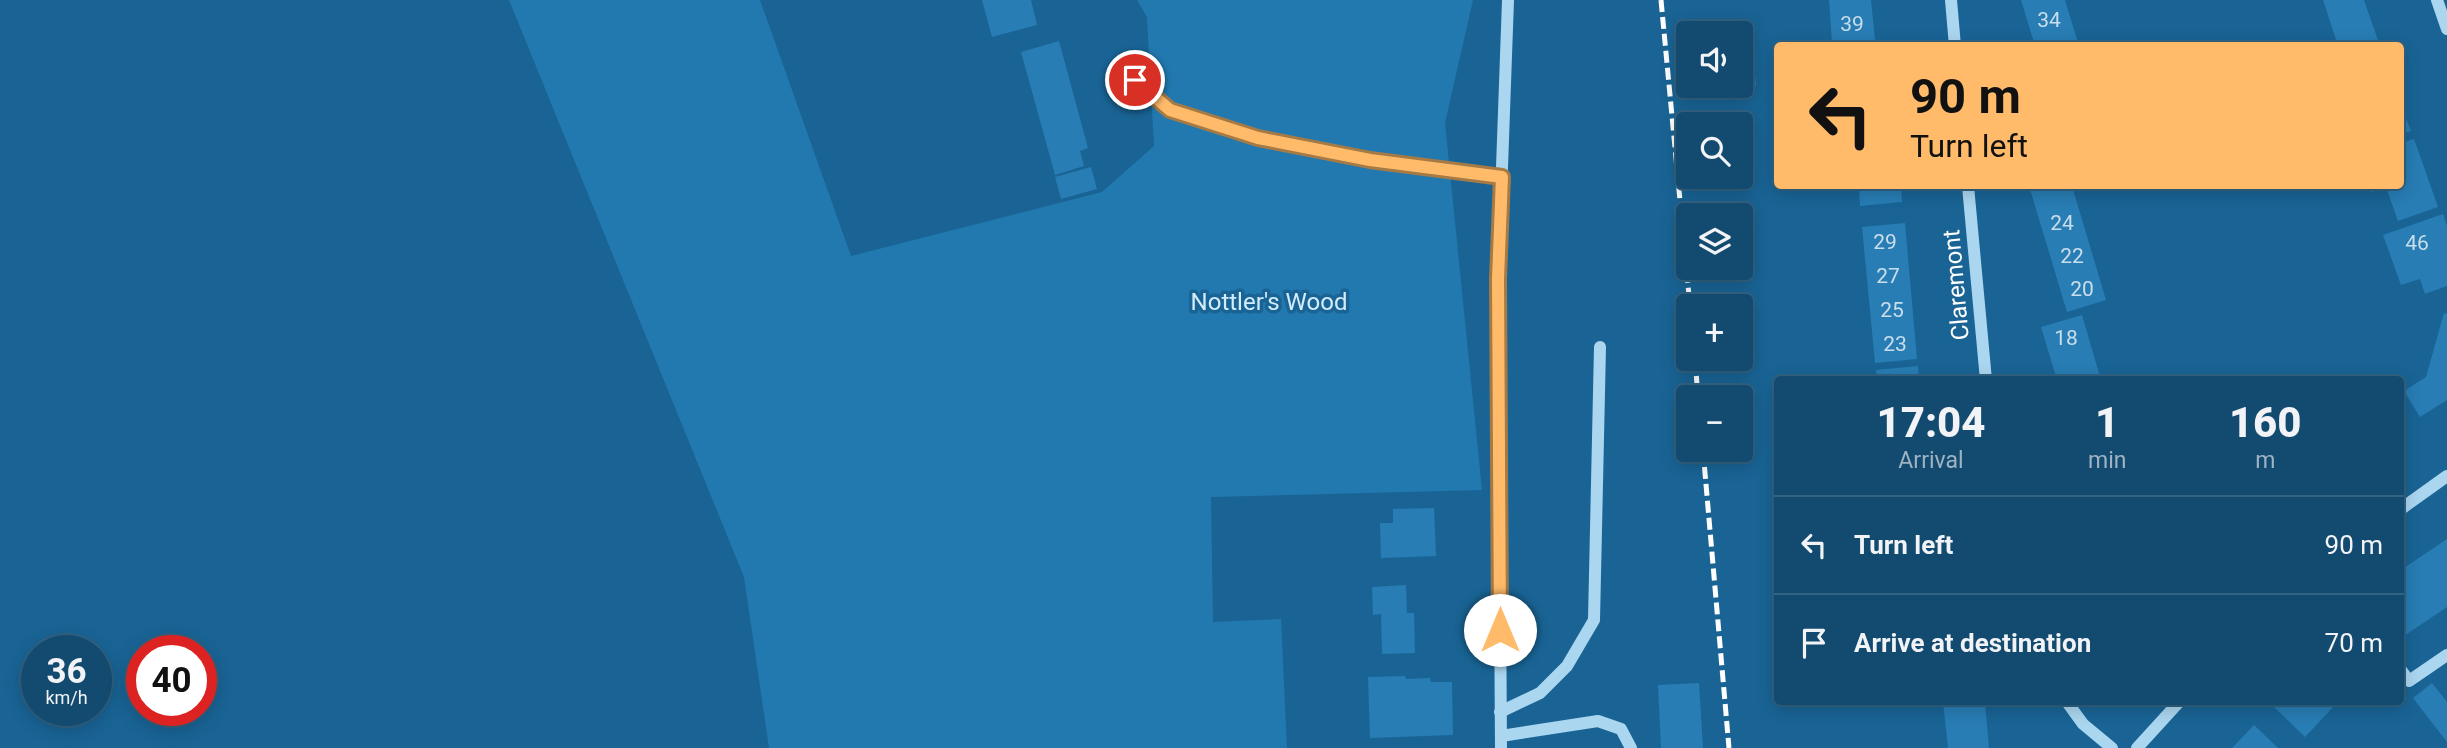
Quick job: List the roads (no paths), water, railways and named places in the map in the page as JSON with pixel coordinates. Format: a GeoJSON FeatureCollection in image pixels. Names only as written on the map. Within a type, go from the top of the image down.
{"type":"FeatureCollection","features":[{"type":"Feature","properties":{"kind":"street"},"geometry":{"type":"LineString","coordinates":[[1507,0],[1498,279],[1501,742],[1598,721],[1621,729],[1631,748]]}},
{"type":"Feature","properties":{"kind":"street"},"geometry":{"type":"LineString","coordinates":[[1951,0],[1955,42]]}},
{"type":"Feature","properties":{"kind":"street"},"geometry":{"type":"LineString","coordinates":[[2437,0],[2447,29]]}},
{"type":"Feature","properties":{"kind":"street"},"geometry":{"type":"LineString","coordinates":[[1117,65],[1170,110],[1258,138],[1370,160],[1502,177]]}},
{"type":"Feature","properties":{"kind":"street","name":"Claremont"},"geometry":{"type":"LineString","coordinates":[[1968,189],[1986,376]]}},
{"type":"Feature","properties":{"kind":"street"},"geometry":{"type":"LineString","coordinates":[[1500,712],[1540,693],[1567,666],[1594,620],[1600,347]]}},
{"type":"Feature","properties":{"kind":"street"},"geometry":{"type":"LineString","coordinates":[[2404,507],[2447,476]]}},
{"type":"Feature","properties":{"kind":"street"},"geometry":{"type":"LineString","coordinates":[[2404,674],[2409,681],[2446,656]]}},
{"type":"Feature","properties":{"kind":"street"},"geometry":{"type":"LineString","coordinates":[[2069,705],[2083,724],[2112,748]]}},
{"type":"Feature","properties":{"kind":"street"},"geometry":{"type":"LineString","coordinates":[[2137,748],[2176,705]]}},
{"type":"Feature","properties":{"kind":"railway"},"geometry":{"type":"LineString","coordinates":[[1661,0],[1689,294]]}},
{"type":"Feature","properties":{"kind":"railway"},"geometry":{"type":"LineString","coordinates":[[1696,371],[1697,385]]}},
{"type":"Feature","properties":{"kind":"railway"},"geometry":{"type":"LineString","coordinates":[[1704,462],[1729,748]]}},
{"type":"Feature","properties":{"kind":"park label","name":"Nottler's Wood"},"geometry":{"type":"Point","coordinates":[1269,302]}}]}
